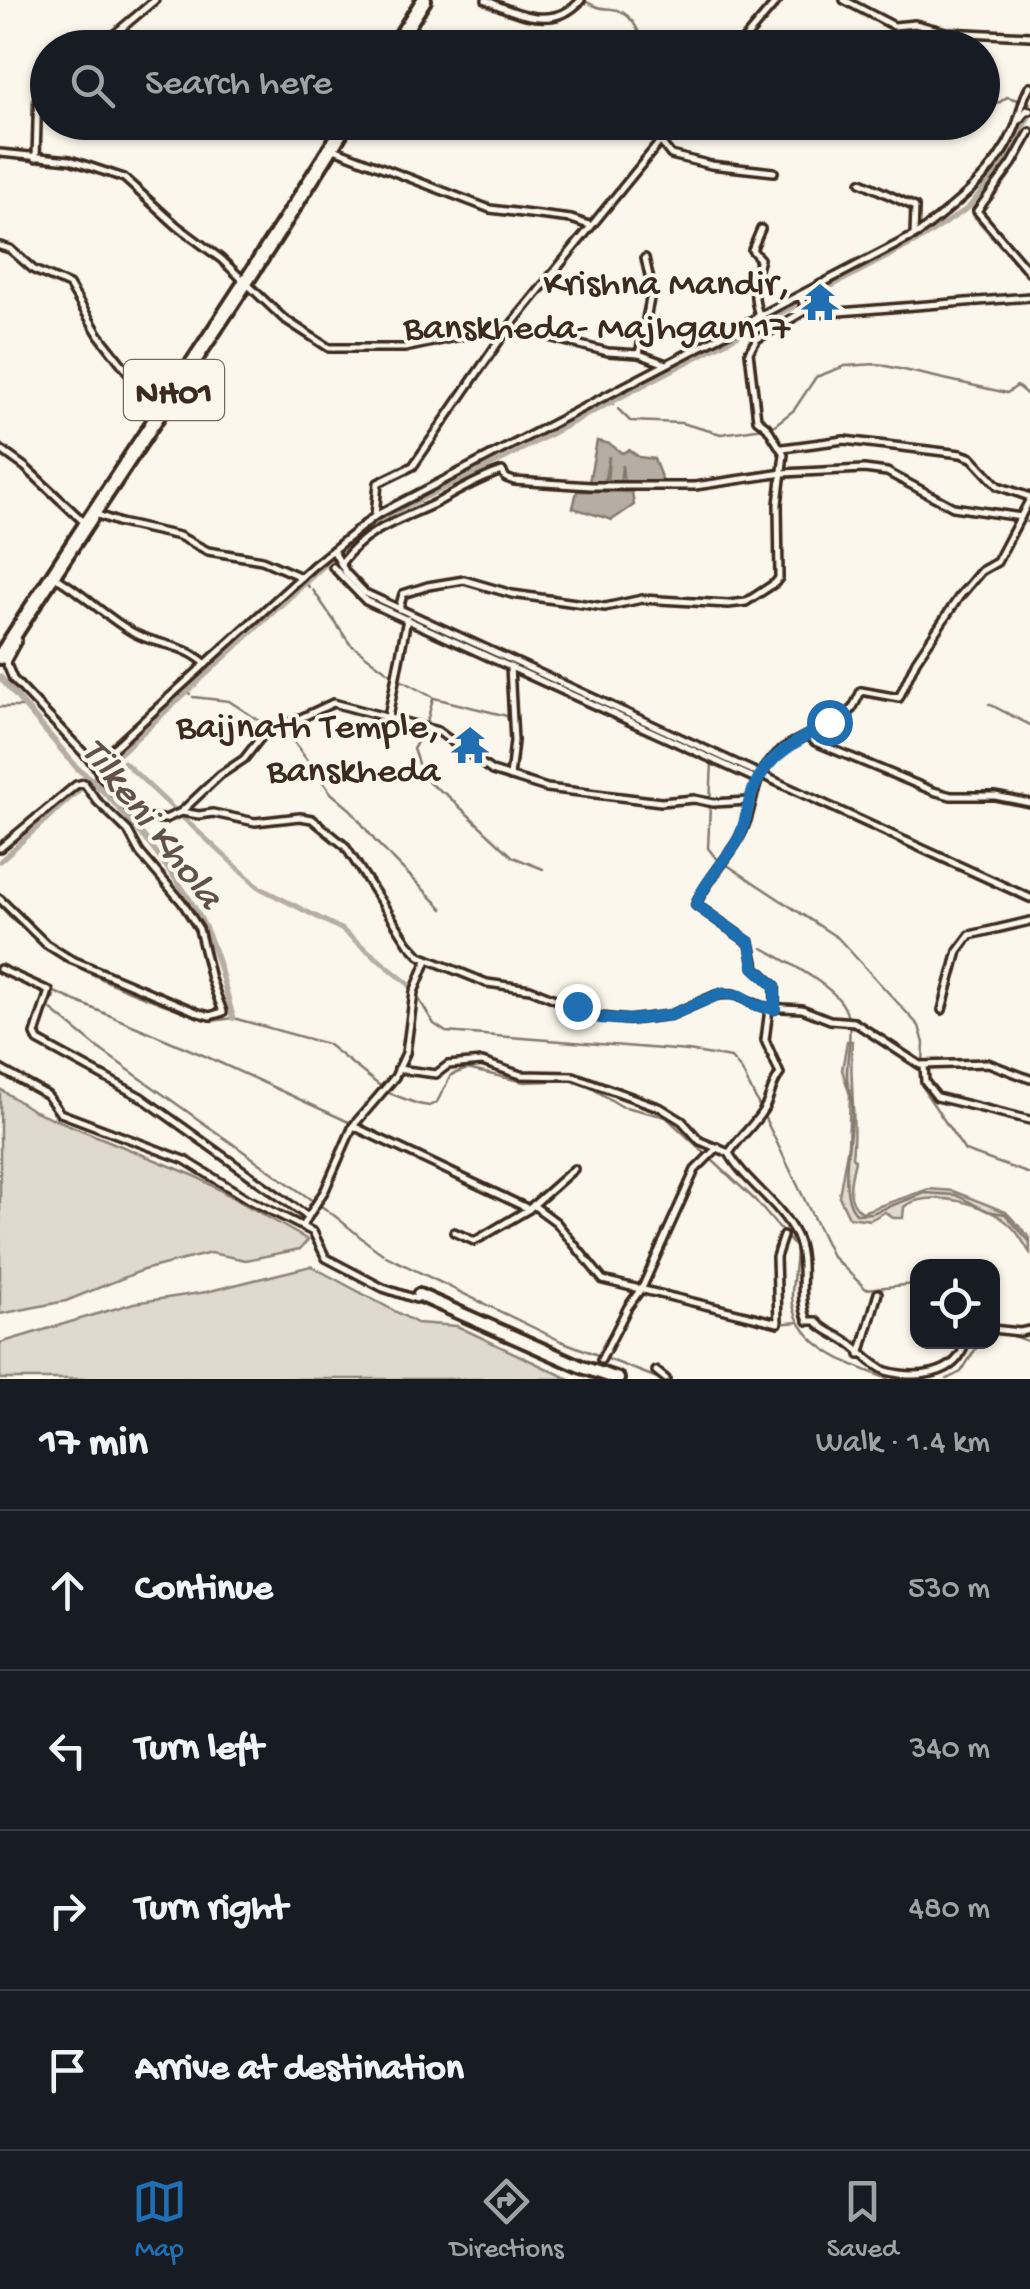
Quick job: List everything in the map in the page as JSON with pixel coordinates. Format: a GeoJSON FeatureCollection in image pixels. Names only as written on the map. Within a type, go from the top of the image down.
{"type":"FeatureCollection","features":[{"type":"Feature","properties":{"kind":"highway"},"geometry":{"type":"LineString","coordinates":[[405,30],[424,0]]}},
{"type":"Feature","properties":{"kind":"highway","name":"NH01"},"geometry":{"type":"LineString","coordinates":[[0,657],[247,284],[336,140]]}},
{"type":"Feature","properties":{"kind":"main road"},"geometry":{"type":"LineString","coordinates":[[414,1296],[602,1379]]}},
{"type":"Feature","properties":{"kind":"main road"},"geometry":{"type":"LineString","coordinates":[[414,1296],[618,1379]]}},
{"type":"Feature","properties":{"kind":"street"},"geometry":{"type":"LineString","coordinates":[[119,30],[155,0]]}},
{"type":"Feature","properties":{"kind":"street"},"geometry":{"type":"LineString","coordinates":[[486,0],[544,18],[562,15],[581,0]]}},
{"type":"Feature","properties":{"kind":"street"},"geometry":{"type":"LineString","coordinates":[[752,30],[778,0]]}},
{"type":"Feature","properties":{"kind":"street"},"geometry":{"type":"LineString","coordinates":[[844,0],[894,26],[915,24],[938,30]]}},
{"type":"Feature","properties":{"kind":"street"},"geometry":{"type":"LineString","coordinates":[[1000,35],[1030,36]]}},
{"type":"Feature","properties":{"kind":"street"},"geometry":{"type":"LineString","coordinates":[[1016,126],[1030,86]]}},
{"type":"Feature","properties":{"kind":"street"},"geometry":{"type":"LineString","coordinates":[[337,556],[375,516],[760,317],[803,303],[914,236],[967,194],[991,168],[1016,126],[1030,111]]}},
{"type":"Feature","properties":{"kind":"street"},"geometry":{"type":"LineString","coordinates":[[1030,132],[977,211],[1030,273]]}},
{"type":"Feature","properties":{"kind":"street"},"geometry":{"type":"LineString","coordinates":[[36,158],[37,140]]}},
{"type":"Feature","properties":{"kind":"street"},"geometry":{"type":"LineString","coordinates":[[375,516],[378,483],[413,466],[506,331],[660,142],[672,155],[711,165],[774,172]]}},
{"type":"Feature","properties":{"kind":"street"},"geometry":{"type":"LineString","coordinates":[[331,148],[490,209],[590,225]]}},
{"type":"Feature","properties":{"kind":"street"},"geometry":{"type":"LineString","coordinates":[[0,153],[70,160],[124,178],[177,226],[221,258],[284,318],[328,348],[405,348],[469,332],[506,331],[536,334],[608,352],[639,354],[666,364]]}},
{"type":"Feature","properties":{"kind":"street"},"geometry":{"type":"LineString","coordinates":[[861,182],[916,207],[914,236]]}},
{"type":"Feature","properties":{"kind":"street"},"geometry":{"type":"LineString","coordinates":[[760,317],[756,297],[760,260],[752,250],[761,229]]}},
{"type":"Feature","properties":{"kind":"street"},"geometry":{"type":"LineString","coordinates":[[0,246],[10,249],[34,270],[69,285],[98,335],[131,376],[178,384]]}},
{"type":"Feature","properties":{"kind":"street"},"geometry":{"type":"LineString","coordinates":[[639,354],[652,289],[646,258]]}},
{"type":"Feature","properties":{"kind":"street"},"geometry":{"type":"LineString","coordinates":[[803,303],[814,314],[1030,297]]}},
{"type":"Feature","properties":{"kind":"street"},"geometry":{"type":"LineString","coordinates":[[399,609],[403,594],[464,580],[512,594],[605,606],[642,599],[746,602],[778,578],[783,448],[768,428],[756,420],[750,347],[778,329],[803,303]]}},
{"type":"Feature","properties":{"kind":"street"},"geometry":{"type":"LineString","coordinates":[[729,1152],[762,1114],[771,1086],[780,1074],[765,1040],[775,986],[754,967],[750,943],[696,905],[700,893],[716,876],[739,839],[760,775],[787,746],[849,713],[861,691],[898,698],[936,631],[967,587],[997,562],[1022,521],[1030,498],[998,486],[972,458],[961,454],[844,440],[783,448]]}},
{"type":"Feature","properties":{"kind":"street"},"geometry":{"type":"LineString","coordinates":[[0,449],[91,519],[178,536],[208,551],[262,560],[301,577]]}},
{"type":"Feature","properties":{"kind":"street"},"geometry":{"type":"LineString","coordinates":[[96,765],[301,577],[392,521],[434,504],[470,482],[502,471],[509,480],[591,486],[695,486],[783,475],[878,470],[953,507],[1022,521]]}},
{"type":"Feature","properties":{"kind":"street"},"geometry":{"type":"LineString","coordinates":[[337,556],[365,593],[1030,898]]}},
{"type":"Feature","properties":{"kind":"street"},"geometry":{"type":"LineString","coordinates":[[333,567],[366,601],[760,775]]}},
{"type":"Feature","properties":{"kind":"street"},"geometry":{"type":"LineString","coordinates":[[53,575],[140,636],[191,652],[206,664]]}},
{"type":"Feature","properties":{"kind":"street"},"geometry":{"type":"LineString","coordinates":[[388,716],[407,619]]}},
{"type":"Feature","properties":{"kind":"street"},"geometry":{"type":"LineString","coordinates":[[20,628],[19,639],[6,662],[7,670],[140,818],[165,819],[181,812],[220,776],[235,768],[270,730],[333,703],[438,731],[482,766],[547,788],[661,802],[749,802]]}},
{"type":"Feature","properties":{"kind":"street"},"geometry":{"type":"LineString","coordinates":[[510,664],[514,741],[510,778]]}},
{"type":"Feature","properties":{"kind":"street"},"geometry":{"type":"LineString","coordinates":[[808,735],[816,742],[933,791],[1030,803]]}},
{"type":"Feature","properties":{"kind":"street"},"geometry":{"type":"LineString","coordinates":[[0,898],[46,944],[70,960],[199,1014],[223,1012],[210,979],[199,929],[128,831],[86,785],[76,785],[2,843]]}},
{"type":"Feature","properties":{"kind":"street"},"geometry":{"type":"LineString","coordinates":[[181,812],[213,812],[255,822],[300,816],[312,819],[346,846],[408,944],[427,960],[487,984],[530,989],[609,1019],[671,1015],[722,993],[740,996],[755,1005],[802,1008],[830,1020],[848,1021],[922,1065],[988,1063],[1030,1080]]}},
{"type":"Feature","properties":{"kind":"street"},"geometry":{"type":"LineString","coordinates":[[942,1010],[958,951],[970,934],[1030,920]]}},
{"type":"Feature","properties":{"kind":"street"},"geometry":{"type":"LineString","coordinates":[[302,1226],[325,1190],[353,1126],[392,1083],[406,1052],[414,991],[427,960]]}},
{"type":"Feature","properties":{"kind":"street"},"geometry":{"type":"LineString","coordinates":[[0,969],[49,991],[36,1034],[38,1041],[140,1097],[308,1216]]}},
{"type":"Feature","properties":{"kind":"street"},"geometry":{"type":"LineString","coordinates":[[398,1070],[436,1074],[448,1065],[482,1062],[521,1075],[573,1076],[662,1108],[700,1141],[729,1152]]}},
{"type":"Feature","properties":{"kind":"street"},"geometry":{"type":"LineString","coordinates":[[922,1065],[924,1082],[937,1097],[1030,1120]]}},
{"type":"Feature","properties":{"kind":"street"},"geometry":{"type":"LineString","coordinates":[[0,1069],[46,1095],[60,1113],[185,1160],[248,1200],[313,1232],[326,1258],[383,1288],[414,1296]]}},
{"type":"Feature","properties":{"kind":"street"},"geometry":{"type":"LineString","coordinates":[[353,1126],[556,1222],[596,1274],[612,1284],[778,1323],[776,1257],[783,1236]]}},
{"type":"Feature","properties":{"kind":"street"},"geometry":{"type":"LineString","coordinates":[[602,1359],[640,1290],[694,1170],[716,1149]]}},
{"type":"Feature","properties":{"kind":"street"},"geometry":{"type":"LineString","coordinates":[[729,1152],[734,1163],[760,1186],[794,1231],[801,1248],[801,1296],[808,1321],[816,1321],[887,1371],[931,1376],[956,1360],[961,1349]]}},
{"type":"Feature","properties":{"kind":"street"},"geometry":{"type":"LineString","coordinates":[[454,1232],[474,1241],[531,1207],[574,1169]]}},
{"type":"Feature","properties":{"kind":"street"},"geometry":{"type":"LineString","coordinates":[[860,1355],[878,1293]]}},
{"type":"Feature","properties":{"kind":"street"},"geometry":{"type":"LineString","coordinates":[[1000,1329],[1030,1330]]}},
{"type":"Feature","properties":{"kind":"street"},"geometry":{"type":"LineString","coordinates":[[656,1371],[666,1379]]}},
{"type":"Feature","properties":{"kind":"shaded area"},"geometry":{"type":"Polygon","coordinates":[[[597,441],[622,453],[629,450],[639,457],[654,459],[664,485],[624,484],[622,465],[620,485],[607,485],[609,456],[604,484],[589,482],[597,441]]]}},
{"type":"Feature","properties":{"kind":"shaded area"},"geometry":{"type":"Polygon","coordinates":[[[577,491],[632,492],[634,505],[612,520],[573,508],[577,491]]]}},
{"type":"Feature","properties":{"kind":"shaded area"},"geometry":{"type":"Polygon","coordinates":[[[847,1041],[852,1041],[855,1160],[850,1188],[856,1207],[862,1212],[929,1189],[953,1191],[1006,1212],[1030,1238],[1030,1253],[1001,1218],[959,1201],[915,1201],[904,1207],[903,1218],[893,1218],[885,1212],[870,1220],[849,1217],[839,1196],[848,1145],[850,1095],[842,1070],[847,1041]]]}},
{"type":"Feature","properties":{"kind":"shaded area"},"geometry":{"type":"Polygon","coordinates":[[[0,1089],[32,1110],[195,1176],[308,1240],[300,1249],[246,1260],[211,1253],[143,1270],[66,1301],[0,1314],[0,1089]]]}},
{"type":"Feature","properties":{"kind":"shaded area"},"geometry":{"type":"Polygon","coordinates":[[[311,1266],[417,1323],[457,1326],[569,1379],[0,1379],[0,1343],[134,1303],[206,1292],[311,1266]]]}},
{"type":"Feature","properties":{"kind":"waterway"},"geometry":{"type":"LineString","coordinates":[[528,18],[560,20],[587,2],[619,10],[637,30]]}},
{"type":"Feature","properties":{"kind":"waterway"},"geometry":{"type":"LineString","coordinates":[[500,9],[521,16]]}},
{"type":"Feature","properties":{"kind":"waterway"},"geometry":{"type":"LineString","coordinates":[[1000,102],[1007,97],[1030,103]]}},
{"type":"Feature","properties":{"kind":"waterway"},"geometry":{"type":"LineString","coordinates":[[101,771],[351,541],[403,508],[925,237],[968,208],[999,170],[1030,115]]}},
{"type":"Feature","properties":{"kind":"waterway"},"geometry":{"type":"LineString","coordinates":[[974,215],[1030,277]]}},
{"type":"Feature","properties":{"kind":"waterway"},"geometry":{"type":"LineString","coordinates":[[772,427],[794,410],[816,377],[845,366],[877,364],[1007,393],[1017,386],[1030,397]]}},
{"type":"Feature","properties":{"kind":"waterway"},"geometry":{"type":"LineString","coordinates":[[612,400],[613,404]]}},
{"type":"Feature","properties":{"kind":"waterway"},"geometry":{"type":"LineString","coordinates":[[618,409],[630,421],[681,423],[721,434],[764,428]]}},
{"type":"Feature","properties":{"kind":"waterway"},"geometry":{"type":"LineString","coordinates":[[671,489],[837,473]]}},
{"type":"Feature","properties":{"kind":"waterway"},"geometry":{"type":"LineString","coordinates":[[501,475],[507,483],[588,488]]}},
{"type":"Feature","properties":{"kind":"waterway"},"geometry":{"type":"LineString","coordinates":[[951,508],[992,515]]}},
{"type":"Feature","properties":{"kind":"waterway"},"geometry":{"type":"LineString","coordinates":[[1020,519],[1030,523]]}},
{"type":"Feature","properties":{"kind":"waterway"},"geometry":{"type":"LineString","coordinates":[[306,584],[309,587]]}},
{"type":"Feature","properties":{"kind":"waterway"},"geometry":{"type":"LineString","coordinates":[[313,590],[350,644],[395,677],[434,698],[507,716],[510,725]]}},
{"type":"Feature","properties":{"kind":"waterway"},"geometry":{"type":"LineString","coordinates":[[365,595],[432,626]]}},
{"type":"Feature","properties":{"kind":"waterway","name":"Tilkeni Khola"},"geometry":{"type":"LineString","coordinates":[[0,677],[78,769],[130,820],[182,889],[210,939],[233,1018]]}},
{"type":"Feature","properties":{"kind":"waterway"},"geometry":{"type":"LineString","coordinates":[[193,697],[229,701],[269,727],[281,723]]}},
{"type":"Feature","properties":{"kind":"waterway"},"geometry":{"type":"LineString","coordinates":[[426,725],[433,699]]}},
{"type":"Feature","properties":{"kind":"waterway"},"geometry":{"type":"LineString","coordinates":[[989,704],[1030,725]]}},
{"type":"Feature","properties":{"kind":"waterway"},"geometry":{"type":"LineString","coordinates":[[0,707],[25,707]]}},
{"type":"Feature","properties":{"kind":"waterway"},"geometry":{"type":"LineString","coordinates":[[283,727],[331,793],[443,909]]}},
{"type":"Feature","properties":{"kind":"waterway"},"geometry":{"type":"LineString","coordinates":[[425,729],[413,749],[430,784],[513,857],[543,869]]}},
{"type":"Feature","properties":{"kind":"waterway"},"geometry":{"type":"LineString","coordinates":[[124,762],[177,812]]}},
{"type":"Feature","properties":{"kind":"waterway"},"geometry":{"type":"LineString","coordinates":[[712,762],[708,848],[715,857],[838,938],[919,1026],[924,1043],[923,1064]]}},
{"type":"Feature","properties":{"kind":"waterway"},"geometry":{"type":"LineString","coordinates":[[751,773],[1030,902]]}},
{"type":"Feature","properties":{"kind":"waterway","name":"Tilkeni Khola"},"geometry":{"type":"LineString","coordinates":[[90,781],[94,778]]}},
{"type":"Feature","properties":{"kind":"waterway"},"geometry":{"type":"LineString","coordinates":[[0,861],[84,786]]}},
{"type":"Feature","properties":{"kind":"waterway"},"geometry":{"type":"LineString","coordinates":[[182,817],[260,888],[341,929],[411,986]]}},
{"type":"Feature","properties":{"kind":"waterway","name":"Tilkeni Khola"},"geometry":{"type":"LineString","coordinates":[[0,906],[46,947],[98,977],[212,1021],[233,1018],[327,1044],[389,1093],[418,1104],[429,1106],[437,1102],[451,1075],[467,1069],[524,1082],[573,1080],[621,1106],[666,1117],[755,1200],[796,1248],[792,1296],[802,1328],[841,1359],[888,1379]]}},
{"type":"Feature","properties":{"kind":"waterway"},"geometry":{"type":"LineString","coordinates":[[763,948],[830,991],[847,1015],[847,1077],[852,1113],[846,1177],[847,1192],[857,1214],[872,1213],[925,1193],[956,1195],[987,1211],[1005,1214],[1030,1242]]}},
{"type":"Feature","properties":{"kind":"waterway"},"geometry":{"type":"LineString","coordinates":[[411,986],[434,1024],[446,1032],[688,1051],[731,1058],[742,1071],[832,1256],[866,1289],[910,1284]]}},
{"type":"Feature","properties":{"kind":"waterway"},"geometry":{"type":"LineString","coordinates":[[52,991],[351,1123]]}},
{"type":"Feature","properties":{"kind":"waterway"},"geometry":{"type":"LineString","coordinates":[[48,1011],[54,996]]}},
{"type":"Feature","properties":{"kind":"waterway"},"geometry":{"type":"LineString","coordinates":[[49,1008],[98,1048],[313,1201]]}},
{"type":"Feature","properties":{"kind":"waterway"},"geometry":{"type":"LineString","coordinates":[[41,1028],[41,1037],[97,1070]]}},
{"type":"Feature","properties":{"kind":"waterway"},"geometry":{"type":"LineString","coordinates":[[922,1072],[925,1092],[965,1151],[1030,1174]]}},
{"type":"Feature","properties":{"kind":"waterway"},"geometry":{"type":"LineString","coordinates":[[171,1122],[190,1136]]}},
{"type":"Feature","properties":{"kind":"waterway"},"geometry":{"type":"LineString","coordinates":[[470,1178],[531,1207]]}},
{"type":"Feature","properties":{"kind":"waterway"},"geometry":{"type":"LineString","coordinates":[[318,1204],[383,1254]]}},
{"type":"Feature","properties":{"kind":"waterway"},"geometry":{"type":"LineString","coordinates":[[572,1246],[598,1278]]}},
{"type":"Feature","properties":{"kind":"waterway"},"geometry":{"type":"LineString","coordinates":[[386,1256],[561,1341],[660,1379]]}},
{"type":"Feature","properties":{"kind":"waterway"},"geometry":{"type":"LineString","coordinates":[[610,1284],[631,1289]]}},
{"type":"Feature","properties":{"kind":"waterway"},"geometry":{"type":"LineString","coordinates":[[777,1324],[798,1322]]}},
{"type":"Feature","properties":{"kind":"waterway","name":"Tilkeni Khola"},"geometry":{"type":"LineString","coordinates":[[1000,1334],[1030,1342]]}},
{"type":"Feature","properties":{"kind":"waterway","name":"Tilkeni Khola"},"geometry":{"type":"LineString","coordinates":[[947,1379],[961,1372],[976,1349]]}},
{"type":"Feature","properties":{"kind":"place","name":"Krishna Mandir, Banskheda- Majhgaun17"},"geometry":{"type":"Point","coordinates":[820,302]}},
{"type":"Feature","properties":{"kind":"place","name":"Baijnath Temple, Banskheda"},"geometry":{"type":"Point","coordinates":[470,745]}},
{"type":"Feature","properties":{"kind":"route"},"geometry":{"type":"LineString","coordinates":[[577,1006],[600,1018],[629,1020],[671,1015],[722,993],[775,1009],[778,992],[772,980],[754,967],[750,943],[696,905],[696,900],[739,839],[765,766],[787,746],[829,722]]}}]}
